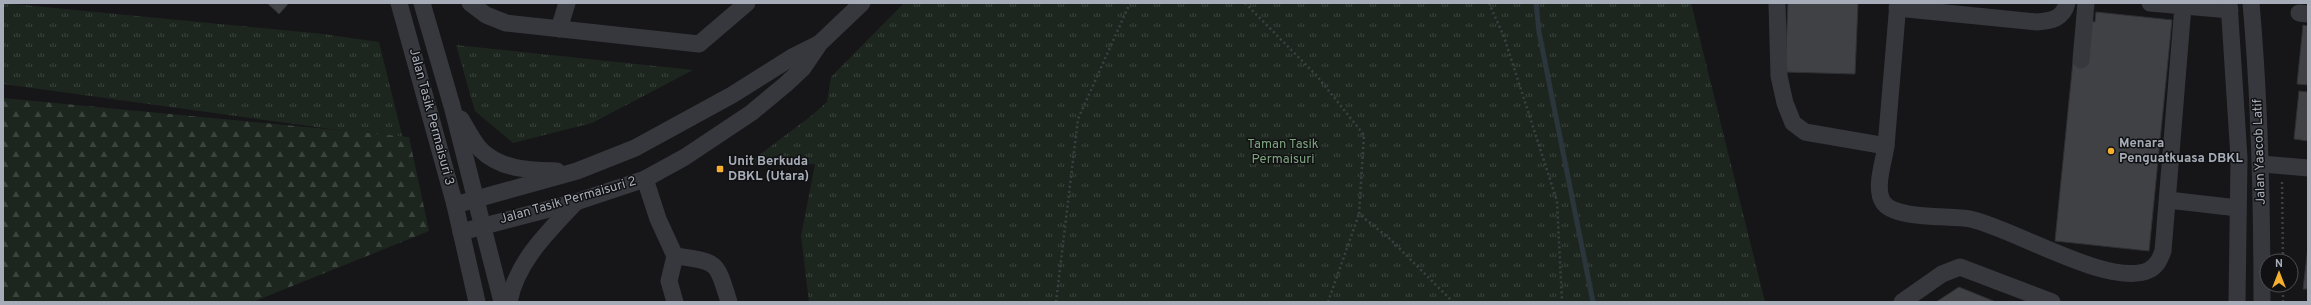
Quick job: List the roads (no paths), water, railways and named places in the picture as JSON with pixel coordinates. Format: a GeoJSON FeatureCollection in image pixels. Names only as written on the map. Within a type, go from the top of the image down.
{"type":"FeatureCollection","features":[{"type":"Feature","properties":{"kind":"street","name":"Jalan Tasik Permaisuri 3"},"geometry":{"type":"LineString","coordinates":[[399,3],[455,205],[477,302]]}},
{"type":"Feature","properties":{"kind":"street","name":"Jalan Tasik Permaisuri 3"},"geometry":{"type":"LineString","coordinates":[[422,3],[452,106],[502,302]]}},
{"type":"Feature","properties":{"kind":"street"},"geometry":{"type":"LineString","coordinates":[[470,3],[486,15],[506,23],[699,44],[746,4]]}},
{"type":"Feature","properties":{"kind":"street"},"geometry":{"type":"LineString","coordinates":[[558,29],[567,3]]}},
{"type":"Feature","properties":{"kind":"street"},"geometry":{"type":"LineString","coordinates":[[728,3],[746,4]]}},
{"type":"Feature","properties":{"kind":"street","name":"Jalan Tasik Permaisuri 2"},"geometry":{"type":"LineString","coordinates":[[461,232],[576,202],[645,179],[685,157],[751,113],[803,68],[820,43],[862,3]]}},
{"type":"Feature","properties":{"kind":"street"},"geometry":{"type":"LineString","coordinates":[[1777,3],[1779,76],[1785,103],[1793,123],[1805,132],[1886,146]]}},
{"type":"Feature","properties":{"kind":"street"},"geometry":{"type":"LineString","coordinates":[[2067,3],[2060,17],[2049,22],[2036,22],[1897,6],[1886,146],[1879,189],[1883,202],[1891,210],[1908,214],[1971,219],[2070,258],[2125,273],[2148,270],[2158,262],[2163,251],[2183,6]]}},
{"type":"Feature","properties":{"kind":"street"},"geometry":{"type":"LineString","coordinates":[[2082,60],[2086,3]]}},
{"type":"Feature","properties":{"kind":"street"},"geometry":{"type":"LineString","coordinates":[[2150,3],[2183,6],[2230,7]]}},
{"type":"Feature","properties":{"kind":"street","name":"Jalan Yaacob Latif"},"geometry":{"type":"LineString","coordinates":[[2251,3],[2257,66],[2262,164],[2262,302]]}},
{"type":"Feature","properties":{"kind":"street","name":"Jalan Yaacob Latif"},"geometry":{"type":"LineString","coordinates":[[2230,7],[2239,158],[2237,302]]}},
{"type":"Feature","properties":{"kind":"street","name":"Jalan Tasik Permaisuri 2"},"geometry":{"type":"LineString","coordinates":[[455,205],[577,171],[635,148],[732,95],[794,56],[820,43]]}},
{"type":"Feature","properties":{"kind":"street"},"geometry":{"type":"LineString","coordinates":[[452,106],[481,150],[506,166],[535,170],[577,171]]}},
{"type":"Feature","properties":{"kind":"street"},"geometry":{"type":"LineString","coordinates":[[2262,164],[2308,168]]}},
{"type":"Feature","properties":{"kind":"street"},"geometry":{"type":"LineString","coordinates":[[645,179],[658,219],[675,256],[669,281],[675,302]]}},
{"type":"Feature","properties":{"kind":"street"},"geometry":{"type":"LineString","coordinates":[[2168,200],[2238,208]]}},
{"type":"Feature","properties":{"kind":"street"},"geometry":{"type":"LineString","coordinates":[[509,302],[512,286],[537,244],[576,202]]}},
{"type":"Feature","properties":{"kind":"street"},"geometry":{"type":"LineString","coordinates":[[675,256],[702,260],[714,265],[720,274],[729,302]]}},
{"type":"Feature","properties":{"kind":"street"},"geometry":{"type":"LineString","coordinates":[[1902,302],[1942,274],[1960,267],[2052,302]]}},
{"type":"Feature","properties":{"kind":"waterway"},"geometry":{"type":"LineString","coordinates":[[1536,3],[1539,32],[1593,302]]}},
{"type":"Feature","properties":{"kind":"place","name":"Menara Penguatkuasa DBKL"},"geometry":{"type":"Point","coordinates":[2111,151]}},
{"type":"Feature","properties":{"kind":"place","name":"Unit Berkuda DBKL (Utara)"},"geometry":{"type":"Point","coordinates":[720,169]}},
{"type":"Feature","properties":{"kind":"park label","name":"Taman Tasik Permaisuri"},"geometry":{"type":"Point","coordinates":[1283,152]}}]}
